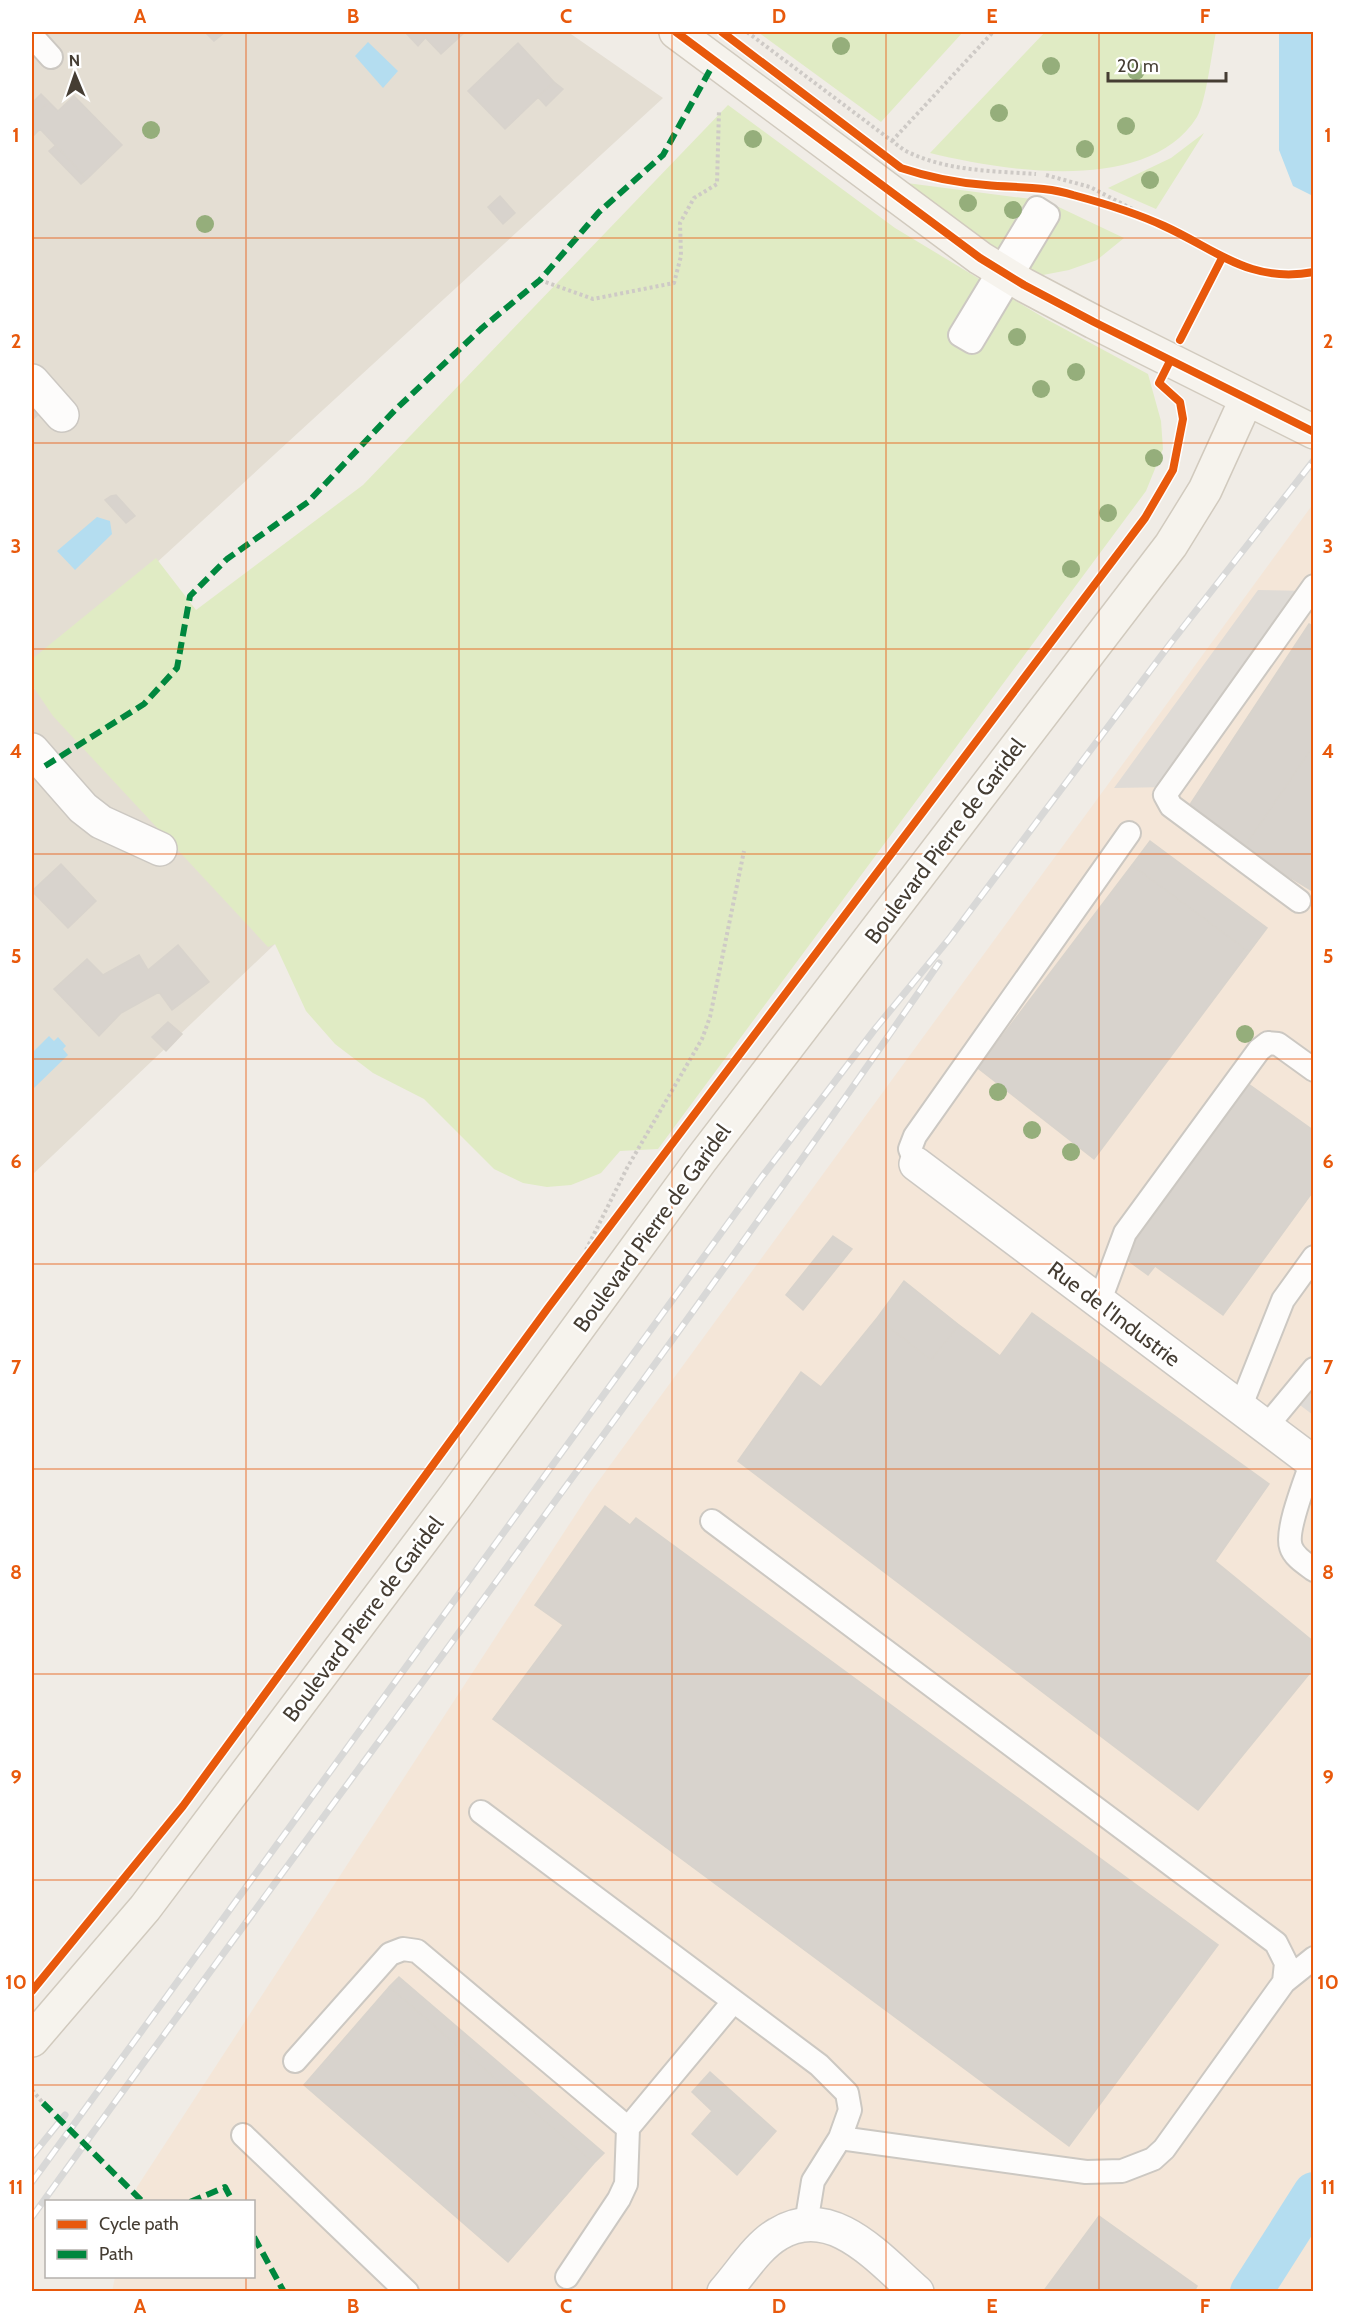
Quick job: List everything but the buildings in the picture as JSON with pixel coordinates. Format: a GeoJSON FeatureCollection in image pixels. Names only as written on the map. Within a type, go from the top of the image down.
{"type":"FeatureCollection","features":[{"type":"Feature","properties":{"kind":"street"},"geometry":{"type":"LineString","coordinates":[[676,32],[887,190],[1005,273],[1246,400],[1314,432]]}},
{"type":"Feature","properties":{"kind":"street"},"geometry":{"type":"LineString","coordinates":[[32,381],[62,415]]}},
{"type":"Feature","properties":{"kind":"street","name":"Boulevard Pierre de Garidel"},"geometry":{"type":"LineString","coordinates":[[32,2040],[145,1908],[456,1495],[700,1161],[1171,545],[1205,490],[1246,400]]}},
{"type":"Feature","properties":{"kind":"street"},"geometry":{"type":"LineString","coordinates":[[32,750],[83,808],[101,822],[160,849]]}},
{"type":"Feature","properties":{"kind":"street","name":"Rue de l'Industrie"},"geometry":{"type":"LineString","coordinates":[[916,1164],[1313,1462]]}},
{"type":"Feature","properties":{"kind":"street"},"geometry":{"type":"LineString","coordinates":[[724,2292],[777,2234],[806,2224],[825,2225],[854,2238],[917,2292]]}},
{"type":"Feature","properties":{"kind":"lane"},"geometry":{"type":"LineString","coordinates":[[32,36],[51,57]]}},
{"type":"Feature","properties":{"kind":"lane"},"geometry":{"type":"LineString","coordinates":[[1299,901],[1171,806],[1165,795],[1314,586]]}},
{"type":"Feature","properties":{"kind":"lane"},"geometry":{"type":"LineString","coordinates":[[916,1164],[910,1149],[915,1136],[1129,833]]}},
{"type":"Feature","properties":{"kind":"lane"},"geometry":{"type":"LineString","coordinates":[[1099,1303],[1125,1233],[1259,1050],[1268,1043],[1278,1044],[1314,1070]]}},
{"type":"Feature","properties":{"kind":"lane"},"geometry":{"type":"LineString","coordinates":[[1253,1417],[1283,1300],[1314,1257]]}},
{"type":"Feature","properties":{"kind":"lane"},"geometry":{"type":"LineString","coordinates":[[1253,1417],[1314,1369]]}},
{"type":"Feature","properties":{"kind":"lane"},"geometry":{"type":"LineString","coordinates":[[1313,1462],[1291,1530],[1290,1546],[1300,1559],[1314,1570]]}},
{"type":"Feature","properties":{"kind":"lane"},"geometry":{"type":"LineString","coordinates":[[712,1521],[1276,1942],[1286,1963],[1284,1982]]}},
{"type":"Feature","properties":{"kind":"lane"},"geometry":{"type":"LineString","coordinates":[[481,1812],[819,2065],[847,2092],[850,2110],[840,2138],[813,2181],[806,2224]]}},
{"type":"Feature","properties":{"kind":"lane"},"geometry":{"type":"LineString","coordinates":[[296,2061],[390,1954],[403,1949],[417,1952],[628,2128]]}},
{"type":"Feature","properties":{"kind":"lane"},"geometry":{"type":"LineString","coordinates":[[840,2138],[1086,2172],[1122,2171],[1139,2166],[1153,2159],[1178,2132],[1284,1982],[1314,1958]]}},
{"type":"Feature","properties":{"kind":"lane"},"geometry":{"type":"LineString","coordinates":[[567,2277],[619,2199],[626,2184],[628,2128],[733,2002]]}},
{"type":"Feature","properties":{"kind":"lane"},"geometry":{"type":"LineString","coordinates":[[243,2135],[407,2292]]}},
{"type":"Feature","properties":{"kind":"path"},"geometry":{"type":"LineString","coordinates":[[747,32],[892,141],[922,160],[945,165],[1068,179],[1090,187],[1163,225]]}},
{"type":"Feature","properties":{"kind":"path"},"geometry":{"type":"LineString","coordinates":[[892,141],[993,32]]}},
{"type":"Feature","properties":{"kind":"path"},"geometry":{"type":"LineString","coordinates":[[540,280],[592,299],[674,283],[681,256],[680,223],[694,198],[717,184],[719,98]]}},
{"type":"Feature","properties":{"kind":"path"},"geometry":{"type":"LineString","coordinates":[[1102,204],[1163,225]]}},
{"type":"Feature","properties":{"kind":"path"},"geometry":{"type":"LineString","coordinates":[[584,1254],[627,1168],[702,1039],[710,1017],[744,851]]}},
{"type":"Feature","properties":{"kind":"path"},"geometry":{"type":"LineString","coordinates":[[32,2090],[43,2103]]}},
{"type":"Feature","properties":{"kind":"shaded area"},"geometry":{"type":"Polygon","coordinates":[[[32,32],[568,32],[663,98],[32,677],[32,32]]]}},
{"type":"Feature","properties":{"kind":"shaded area"},"geometry":{"type":"Polygon","coordinates":[[[1313,504],[1313,2291],[112,2292],[115,2278],[255,2278],[255,2200],[133,2200],[137,2187],[589,1494],[1313,504]]]}},
{"type":"Feature","properties":{"kind":"shaded area"},"geometry":{"type":"Polygon","coordinates":[[[1258,590],[1310,591],[1169,787],[1114,788],[1258,590]]]}},
{"type":"Feature","properties":{"kind":"shaded area"},"geometry":{"type":"Polygon","coordinates":[[[32,686],[275,944],[32,1175],[32,686]]]}},
{"type":"Feature","properties":{"kind":"shaded area"},"geometry":{"type":"Polygon","coordinates":[[[1313,1378],[1313,1415],[1296,1402],[1313,1378]]]}},
{"type":"Feature","properties":{"kind":"green space"},"geometry":{"type":"Polygon","coordinates":[[[758,32],[963,32],[881,122],[758,32]]]}},
{"type":"Feature","properties":{"kind":"green space"},"geometry":{"type":"Polygon","coordinates":[[[1045,32],[1216,32],[1206,89],[1197,117],[1174,142],[1145,158],[1110,167],[1073,171],[1034,170],[996,166],[930,153],[1045,32]]]}},
{"type":"Feature","properties":{"kind":"green space"},"geometry":{"type":"Polygon","coordinates":[[[728,105],[895,228],[1046,319],[1148,374],[1161,421],[1163,449],[1146,491],[658,1149],[620,1151],[601,1173],[571,1185],[547,1187],[523,1183],[494,1169],[424,1099],[373,1073],[335,1044],[306,1011],[275,944],[268,947],[53,716],[32,685],[32,659],[156,558],[196,610],[363,485],[728,105]]]}},
{"type":"Feature","properties":{"kind":"green space"},"geometry":{"type":"Polygon","coordinates":[[[1204,133],[1156,209],[1108,188],[1171,158],[1204,133]]]}},
{"type":"Feature","properties":{"kind":"green space"},"geometry":{"type":"Polygon","coordinates":[[[899,182],[1046,201],[1124,238],[1097,260],[1069,270],[1043,275],[1000,254],[899,182]]]}},
{"type":"Feature","properties":{"kind":"water"},"geometry":{"type":"Polygon","coordinates":[[[1279,32],[1313,32],[1313,196],[1293,186],[1279,150],[1279,32]]]}},
{"type":"Feature","properties":{"kind":"water"},"geometry":{"type":"Polygon","coordinates":[[[368,42],[398,71],[383,88],[355,56],[368,42]]]}},
{"type":"Feature","properties":{"kind":"water"},"geometry":{"type":"Polygon","coordinates":[[[97,517],[110,521],[112,534],[75,570],[57,551],[97,517]]]}},
{"type":"Feature","properties":{"kind":"water"},"geometry":{"type":"Polygon","coordinates":[[[49,1036],[54,1041],[58,1037],[66,1046],[63,1049],[68,1055],[33,1089],[32,1053],[49,1036]]]}},
{"type":"Feature","properties":{"kind":"waterway"},"geometry":{"type":"LineString","coordinates":[[1251,2292],[1314,2193]]}},
{"type":"Feature","properties":{"kind":"railway"},"geometry":{"type":"LineString","coordinates":[[32,2182],[761,1178],[875,1029],[949,939],[1170,644],[1314,460]]}},
{"type":"Feature","properties":{"kind":"railway"},"geometry":{"type":"LineString","coordinates":[[32,2217],[603,1436],[939,963]]}},
{"type":"Feature","properties":{"kind":"railway"},"geometry":{"type":"LineString","coordinates":[[32,2156],[65,2115]]}},
{"type":"Feature","properties":{"kind":"marked path"},"geometry":{"type":"LineString","coordinates":[[45,766],[144,704],[177,668],[190,596],[227,559],[308,502],[395,410],[482,328],[540,280],[599,212],[663,155],[715,61]]}},
{"type":"Feature","properties":{"kind":"marked path"},"geometry":{"type":"LineString","coordinates":[[43,2103],[141,2200]]}},
{"type":"Feature","properties":{"kind":"marked path"},"geometry":{"type":"LineString","coordinates":[[195,2200],[225,2187],[232,2200]]}},
{"type":"Feature","properties":{"kind":"marked path"},"geometry":{"type":"LineString","coordinates":[[255,2239],[284,2292]]}},
{"type":"Feature","properties":{"kind":"cycle path"},"geometry":{"type":"LineString","coordinates":[[676,32],[980,258],[1024,285],[1094,322],[1314,432]]}},
{"type":"Feature","properties":{"kind":"cycle path"},"geometry":{"type":"LineString","coordinates":[[722,32],[901,168],[965,183],[1062,192],[1153,221],[1252,269],[1291,274],[1314,272]]}},
{"type":"Feature","properties":{"kind":"cycle path"},"geometry":{"type":"LineString","coordinates":[[1180,340],[1222,258]]}},
{"type":"Feature","properties":{"kind":"cycle path"},"geometry":{"type":"LineString","coordinates":[[32,1991],[183,1806],[548,1308],[1145,518],[1173,470],[1183,419],[1180,402],[1159,383],[1170,361]]}}]}
